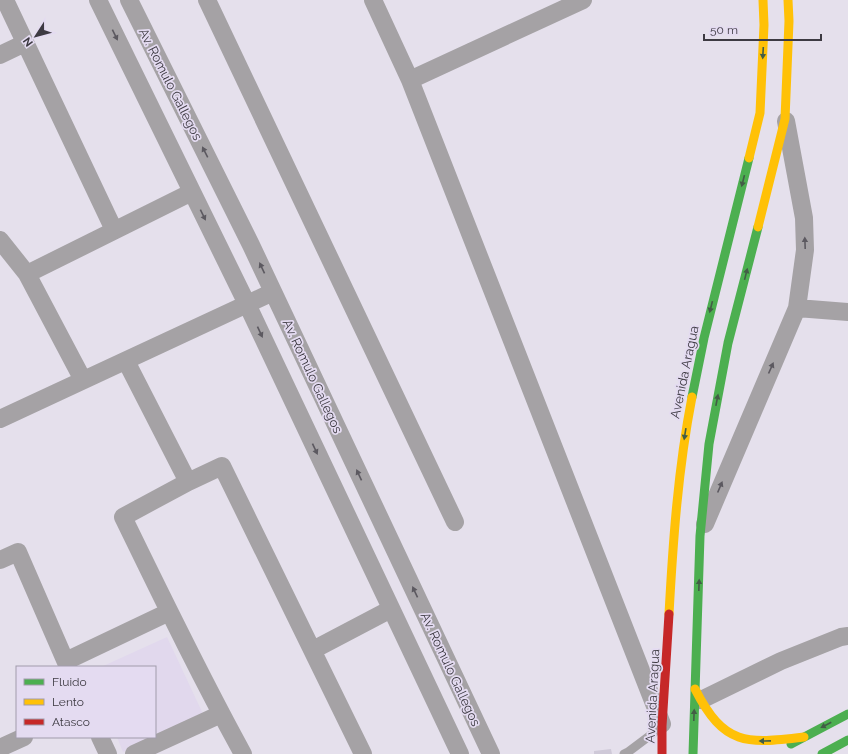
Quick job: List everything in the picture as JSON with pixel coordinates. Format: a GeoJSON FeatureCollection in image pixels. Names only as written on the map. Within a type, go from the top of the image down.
{"type":"FeatureCollection","features":[{"type":"Feature","properties":{"kind":"street"},"geometry":{"type":"LineString","coordinates":[[5,0],[114,230]]}},
{"type":"Feature","properties":{"kind":"street"},"geometry":{"type":"LineString","coordinates":[[98,0],[247,304],[460,754]]}},
{"type":"Feature","properties":{"kind":"street","name":"Av. Romulo Gallegos"},"geometry":{"type":"LineString","coordinates":[[129,0],[244,231],[491,754]]}},
{"type":"Feature","properties":{"kind":"street"},"geometry":{"type":"LineString","coordinates":[[207,0],[455,522]]}},
{"type":"Feature","properties":{"kind":"street"},"geometry":{"type":"LineString","coordinates":[[373,0],[410,80],[662,726]]}},
{"type":"Feature","properties":{"kind":"street"},"geometry":{"type":"LineString","coordinates":[[410,80],[583,0]]}},
{"type":"Feature","properties":{"kind":"street","name":"Avenida Aragua"},"geometry":{"type":"LineString","coordinates":[[662,754],[662,726],[674,531],[685,434],[704,338],[760,113],[764,25],[763,0]]}},
{"type":"Feature","properties":{"kind":"street"},"geometry":{"type":"LineString","coordinates":[[693,754],[698,694],[700,536],[709,444],[728,343],[785,119],[789,21],[788,0]]}},
{"type":"Feature","properties":{"kind":"street"},"geometry":{"type":"LineString","coordinates":[[0,55],[25,43]]}},
{"type":"Feature","properties":{"kind":"street"},"geometry":{"type":"LineString","coordinates":[[700,536],[797,308],[805,250],[804,218],[785,119]]}},
{"type":"Feature","properties":{"kind":"street"},"geometry":{"type":"LineString","coordinates":[[27,274],[192,192]]}},
{"type":"Feature","properties":{"kind":"street"},"geometry":{"type":"LineString","coordinates":[[0,240],[27,274],[83,380]]}},
{"type":"Feature","properties":{"kind":"street"},"geometry":{"type":"LineString","coordinates":[[0,419],[273,292]]}},
{"type":"Feature","properties":{"kind":"street"},"geometry":{"type":"LineString","coordinates":[[797,308],[848,312]]}},
{"type":"Feature","properties":{"kind":"street"},"geometry":{"type":"LineString","coordinates":[[126,361],[188,482]]}},
{"type":"Feature","properties":{"kind":"street"},"geometry":{"type":"LineString","coordinates":[[243,754],[169,612],[123,517],[188,482],[222,466],[363,754]]}},
{"type":"Feature","properties":{"kind":"street"},"geometry":{"type":"LineString","coordinates":[[0,560],[18,552],[67,664],[169,612]]}},
{"type":"Feature","properties":{"kind":"street"},"geometry":{"type":"LineString","coordinates":[[313,650],[391,609]]}},
{"type":"Feature","properties":{"kind":"street"},"geometry":{"type":"LineString","coordinates":[[698,694],[841,637],[848,636]]}},
{"type":"Feature","properties":{"kind":"street"},"geometry":{"type":"LineString","coordinates":[[698,694],[710,716],[723,730],[738,738],[757,741],[804,737]]}},
{"type":"Feature","properties":{"kind":"street"},"geometry":{"type":"LineString","coordinates":[[134,754],[221,714]]}},
{"type":"Feature","properties":{"kind":"street"},"geometry":{"type":"LineString","coordinates":[[783,747],[848,714]]}},
{"type":"Feature","properties":{"kind":"street"},"geometry":{"type":"LineString","coordinates":[[0,748],[22,738]]}},
{"type":"Feature","properties":{"kind":"street"},"geometry":{"type":"LineString","coordinates":[[100,738],[108,754]]}},
{"type":"Feature","properties":{"kind":"street"},"geometry":{"type":"LineString","coordinates":[[822,754],[848,740]]}},
{"type":"Feature","properties":{"kind":"lane"},"geometry":{"type":"LineString","coordinates":[[627,753],[662,726]]}},
{"type":"Feature","properties":{"kind":"shaded area"},"geometry":{"type":"Polygon","coordinates":[[[167,637],[203,714],[156,737],[156,666],[103,666],[167,637]]]}},
{"type":"Feature","properties":{"kind":"shaded area"},"geometry":{"type":"Polygon","coordinates":[[[117,738],[153,738],[123,752],[117,738]]]}},
{"type":"Feature","properties":{"kind":"building"},"geometry":{"type":"Polygon","coordinates":[[[611,749],[612,754],[594,754],[594,751],[611,749]]]}},
{"type":"Feature","properties":{"kind":"traffic: fast"},"geometry":{"type":"LineString","coordinates":[[692,397],[704,338],[749,158]]}},
{"type":"Feature","properties":{"kind":"traffic: fast"},"geometry":{"type":"LineString","coordinates":[[693,754],[700,536],[709,444],[728,343],[758,227]]}},
{"type":"Feature","properties":{"kind":"traffic: fast"},"geometry":{"type":"LineString","coordinates":[[791,744],[848,714]]}},
{"type":"Feature","properties":{"kind":"traffic: fast"},"geometry":{"type":"LineString","coordinates":[[822,754],[848,740]]}},
{"type":"Feature","properties":{"kind":"traffic: slow"},"geometry":{"type":"LineString","coordinates":[[749,158],[760,113],[764,25],[763,0]]}},
{"type":"Feature","properties":{"kind":"traffic: slow"},"geometry":{"type":"LineString","coordinates":[[758,227],[785,119],[789,21],[788,0]]}},
{"type":"Feature","properties":{"kind":"traffic: slow"},"geometry":{"type":"LineString","coordinates":[[669,614],[677,505],[683,451],[692,397]]}},
{"type":"Feature","properties":{"kind":"traffic: slow"},"geometry":{"type":"LineString","coordinates":[[695,689],[716,722],[727,731],[739,737],[752,740],[804,737]]}},
{"type":"Feature","properties":{"kind":"traffic: jam"},"geometry":{"type":"LineString","coordinates":[[662,754],[662,726],[669,614]]}}]}
